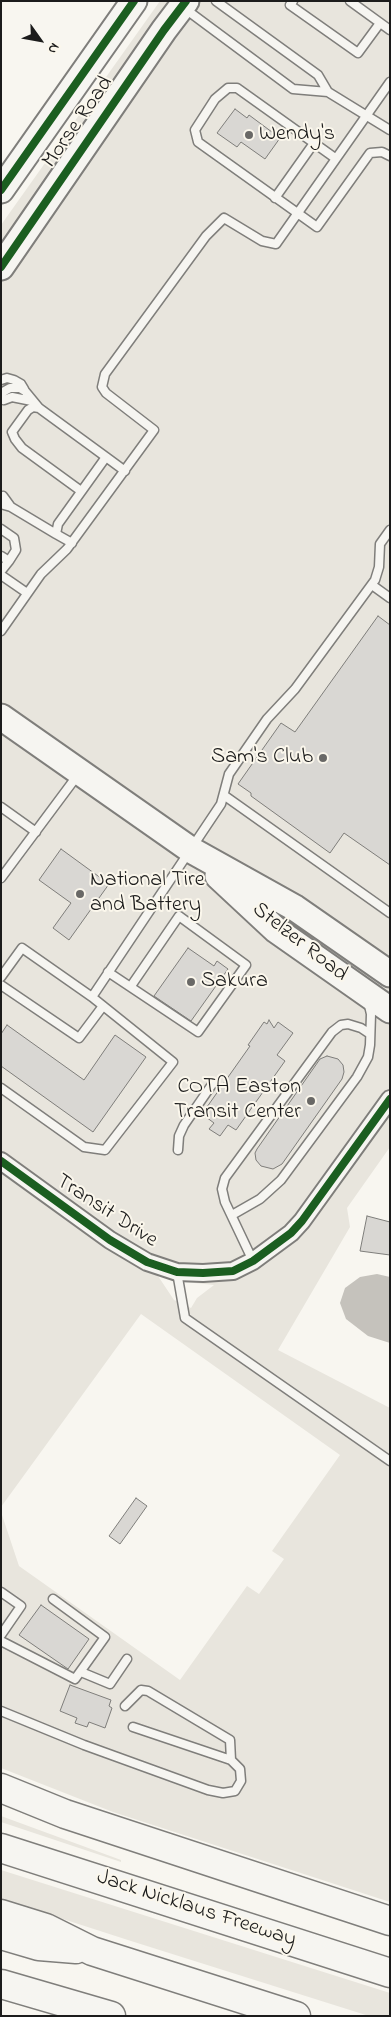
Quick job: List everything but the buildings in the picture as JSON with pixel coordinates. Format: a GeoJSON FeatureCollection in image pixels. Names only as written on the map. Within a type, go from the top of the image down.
{"type":"FeatureCollection","features":[{"type":"Feature","properties":{"kind":"highway"},"geometry":{"type":"LineString","coordinates":[[1,1788],[75,1817],[390,1921]]}},
{"type":"Feature","properties":{"kind":"highway","name":"Jack Nicklaus Freeway"},"geometry":{"type":"LineString","coordinates":[[1,1848],[390,1973]]}},
{"type":"Feature","properties":{"kind":"highway"},"geometry":{"type":"LineString","coordinates":[[1,1914],[46,1928],[92,1950],[296,2016]]}},
{"type":"Feature","properties":{"kind":"highway"},"geometry":{"type":"LineString","coordinates":[[1,1935],[39,1946],[92,1950]]}},
{"type":"Feature","properties":{"kind":"highway"},"geometry":{"type":"LineString","coordinates":[[1,1984],[111,2016]]}},
{"type":"Feature","properties":{"kind":"main road","name":"Morse Road"},"geometry":{"type":"LineString","coordinates":[[1,190],[134,1]]}},
{"type":"Feature","properties":{"kind":"main road","name":"Morse Road"},"geometry":{"type":"LineString","coordinates":[[1,266],[184,4]]}},
{"type":"Feature","properties":{"kind":"main road","name":"Stelzer Road"},"geometry":{"type":"LineString","coordinates":[[1,717],[191,850],[295,908],[390,974]]}},
{"type":"Feature","properties":{"kind":"main road","name":"Stelzer Road"},"geometry":{"type":"LineString","coordinates":[[191,850],[276,930],[390,1010]]}},
{"type":"Feature","properties":{"kind":"street","name":"Transit Drive"},"geometry":{"type":"LineString","coordinates":[[1,1161],[110,1240],[147,1262],[176,1272],[203,1274],[233,1271],[253,1261],[291,1233],[302,1221],[390,1099]]}},
{"type":"Feature","properties":{"kind":"lane"},"geometry":{"type":"LineString","coordinates":[[216,1],[318,75],[328,92]]}},
{"type":"Feature","properties":{"kind":"lane"},"geometry":{"type":"LineString","coordinates":[[293,1],[290,5],[358,53],[380,23]]}},
{"type":"Feature","properties":{"kind":"lane"},"geometry":{"type":"LineString","coordinates":[[350,1],[390,30]]}},
{"type":"Feature","properties":{"kind":"lane"},"geometry":{"type":"LineString","coordinates":[[184,4],[293,89],[328,92],[390,130]]}},
{"type":"Feature","properties":{"kind":"lane"},"geometry":{"type":"LineString","coordinates":[[1,631],[41,574],[72,543],[154,430],[106,393],[102,387],[105,374],[206,236],[224,218],[262,241],[276,244],[390,82]]}},
{"type":"Feature","properties":{"kind":"lane"},"geometry":{"type":"LineString","coordinates":[[336,158],[237,88],[228,88],[215,99],[195,130],[198,142],[317,227],[370,153],[382,152],[390,156]]}},
{"type":"Feature","properties":{"kind":"lane"},"geometry":{"type":"LineString","coordinates":[[275,198],[314,143]]}},
{"type":"Feature","properties":{"kind":"lane"},"geometry":{"type":"LineString","coordinates":[[1,380],[6,378],[21,384],[39,408],[125,471]]}},
{"type":"Feature","properties":{"kind":"lane"},"geometry":{"type":"LineString","coordinates":[[3,397],[10,388],[20,388],[25,391]]}},
{"type":"Feature","properties":{"kind":"lane"},"geometry":{"type":"LineString","coordinates":[[3,397],[12,396],[32,401]]}},
{"type":"Feature","properties":{"kind":"lane"},"geometry":{"type":"LineString","coordinates":[[39,408],[28,410],[12,432],[15,439],[22,448],[82,491]]}},
{"type":"Feature","properties":{"kind":"lane"},"geometry":{"type":"LineString","coordinates":[[56,534],[58,524],[106,457]]}},
{"type":"Feature","properties":{"kind":"lane"},"geometry":{"type":"LineString","coordinates":[[2,500],[72,543]]}},
{"type":"Feature","properties":{"kind":"lane"},"geometry":{"type":"LineString","coordinates":[[1,529],[14,538],[16,550],[1,573],[27,593]]}},
{"type":"Feature","properties":{"kind":"lane"},"geometry":{"type":"LineString","coordinates":[[92,997],[225,796],[229,774],[267,719],[295,689],[372,585],[379,568],[380,544],[390,530]]}},
{"type":"Feature","properties":{"kind":"lane"},"geometry":{"type":"LineString","coordinates":[[1,556],[8,562]]}},
{"type":"Feature","properties":{"kind":"lane"},"geometry":{"type":"LineString","coordinates":[[372,585],[390,598]]}},
{"type":"Feature","properties":{"kind":"lane"},"geometry":{"type":"LineString","coordinates":[[1,878],[80,772]]}},
{"type":"Feature","properties":{"kind":"lane"},"geometry":{"type":"LineString","coordinates":[[225,796],[390,913]]}},
{"type":"Feature","properties":{"kind":"lane"},"geometry":{"type":"LineString","coordinates":[[1,807],[36,832]]}},
{"type":"Feature","properties":{"kind":"lane"},"geometry":{"type":"LineString","coordinates":[[108,972],[198,1032],[246,964],[179,916],[131,986]]}},
{"type":"Feature","properties":{"kind":"lane"},"geometry":{"type":"LineString","coordinates":[[1,977],[22,948],[92,997],[173,1062],[105,1150],[84,1147],[1,1088]]}},
{"type":"Feature","properties":{"kind":"lane"},"geometry":{"type":"LineString","coordinates":[[1,985],[79,1038],[103,1006]]}},
{"type":"Feature","properties":{"kind":"lane"},"geometry":{"type":"LineString","coordinates":[[232,1215],[260,1199],[281,1180],[357,1077],[368,1057],[370,1045],[369,1004],[364,991]]}},
{"type":"Feature","properties":{"kind":"lane"},"geometry":{"type":"LineString","coordinates":[[253,1261],[225,1202],[222,1189],[225,1178],[332,1032],[342,1024],[348,1024],[361,1028],[370,1034]]}},
{"type":"Feature","properties":{"kind":"lane"},"geometry":{"type":"LineString","coordinates":[[178,1150],[179,1136],[184,1125],[213,1083]]}},
{"type":"Feature","properties":{"kind":"lane"},"geometry":{"type":"LineString","coordinates":[[176,1272],[185,1318],[390,1461]]}},
{"type":"Feature","properties":{"kind":"lane"},"geometry":{"type":"LineString","coordinates":[[1,1592],[22,1606],[1,1634]]}},
{"type":"Feature","properties":{"kind":"lane"},"geometry":{"type":"LineString","coordinates":[[1,1641],[76,1679],[106,1637],[53,1599]]}},
{"type":"Feature","properties":{"kind":"lane"},"geometry":{"type":"LineString","coordinates":[[81,1672],[110,1684],[127,1660]]}},
{"type":"Feature","properties":{"kind":"lane"},"geometry":{"type":"LineString","coordinates":[[125,1706],[141,1690],[148,1691],[230,1740],[231,1760]]}},
{"type":"Feature","properties":{"kind":"lane"},"geometry":{"type":"LineString","coordinates":[[1,1711],[84,1745],[208,1790],[235,1791],[241,1781],[240,1769],[231,1760],[133,1727]]}},
{"type":"Feature","properties":{"kind":"shaded area"},"geometry":{"type":"Polygon","coordinates":[[[160,1],[390,1],[390,1147],[347,1208],[350,1227],[278,1350],[390,1408],[390,1902],[113,1812],[1,1768],[1,1512],[19,1566],[180,1680],[247,1586],[259,1594],[284,1559],[272,1551],[340,1455],[141,1314],[1,1507],[1,225],[160,1]],[[158,1276],[174,1300],[191,1308],[197,1298],[214,1285],[185,1282],[158,1276]]]}},
{"type":"Feature","properties":{"kind":"shaded area"},"geometry":{"type":"Polygon","coordinates":[[[377,1274],[390,1277],[390,1343],[368,1336],[346,1319],[340,1303],[345,1288],[360,1277],[377,1274]]]}},
{"type":"Feature","properties":{"kind":"shaded area"},"geometry":{"type":"Polygon","coordinates":[[[1,1816],[121,1860],[121,1862],[1,1822],[1,1816]]]}},
{"type":"Feature","properties":{"kind":"shaded area"},"geometry":{"type":"Polygon","coordinates":[[[1,1870],[390,1993],[390,2016],[369,2016],[1,1899],[1,1870]]]}},
{"type":"Feature","properties":{"kind":"cycle path"},"geometry":{"type":"LineString","coordinates":[[1,190],[134,1]]}},
{"type":"Feature","properties":{"kind":"cycle path"},"geometry":{"type":"LineString","coordinates":[[1,267],[164,30],[186,1]]}},
{"type":"Feature","properties":{"kind":"cycle path"},"geometry":{"type":"LineString","coordinates":[[1,1161],[110,1240],[147,1262],[177,1272],[233,1271],[253,1261],[291,1233],[302,1221],[390,1099]]}},
{"type":"Feature","properties":{"kind":"place","name":"Wendy's"},"geometry":{"type":"Point","coordinates":[249,135]}},
{"type":"Feature","properties":{"kind":"place","name":"Sam's Club"},"geometry":{"type":"Point","coordinates":[323,758]}},
{"type":"Feature","properties":{"kind":"place","name":"National Tire and Battery"},"geometry":{"type":"Point","coordinates":[80,894]}},
{"type":"Feature","properties":{"kind":"place","name":"Sakura"},"geometry":{"type":"Point","coordinates":[191,982]}},
{"type":"Feature","properties":{"kind":"place","name":"COTA Easton Transit Center"},"geometry":{"type":"Point","coordinates":[311,1101]}}]}
